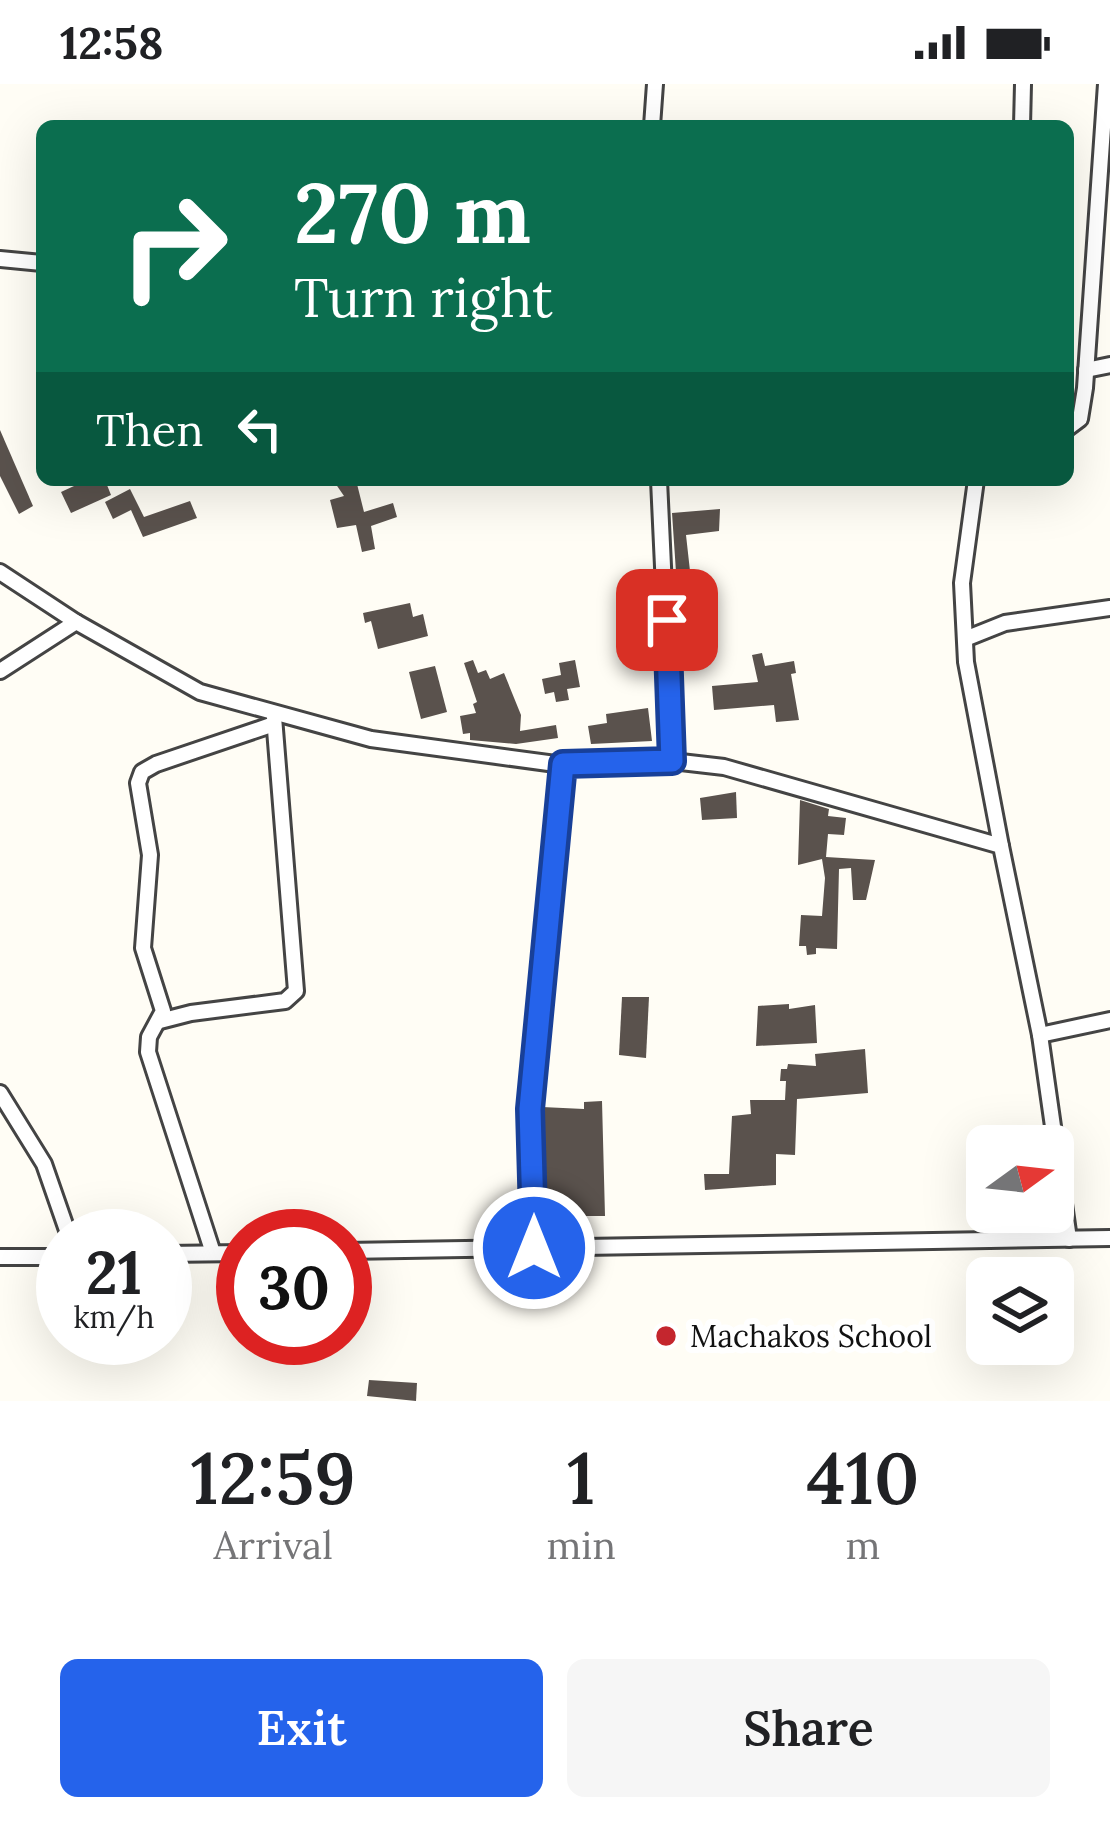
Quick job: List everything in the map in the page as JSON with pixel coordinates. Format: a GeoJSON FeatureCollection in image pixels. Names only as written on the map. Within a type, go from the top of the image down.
{"type":"FeatureCollection","features":[{"type":"Feature","properties":{"kind":"street"},"geometry":{"type":"LineString","coordinates":[[652,120],[655,84]]}},
{"type":"Feature","properties":{"kind":"street"},"geometry":{"type":"LineString","coordinates":[[1022,120],[1023,84]]}},
{"type":"Feature","properties":{"kind":"street"},"geometry":{"type":"LineString","coordinates":[[1074,424],[1080,419],[1086,370],[1106,84]]}},
{"type":"Feature","properties":{"kind":"street"},"geometry":{"type":"LineString","coordinates":[[0,259],[36,262]]}},
{"type":"Feature","properties":{"kind":"street"},"geometry":{"type":"LineString","coordinates":[[1086,370],[1110,365]]}},
{"type":"Feature","properties":{"kind":"street"},"geometry":{"type":"LineString","coordinates":[[659,486],[672,761]]}},
{"type":"Feature","properties":{"kind":"street"},"geometry":{"type":"LineString","coordinates":[[975,486],[962,583],[970,692],[1040,1035],[1069,1239]]}},
{"type":"Feature","properties":{"kind":"street"},"geometry":{"type":"LineString","coordinates":[[0,572],[76,622],[200,692],[274,718],[370,739],[563,764],[672,761],[752,773],[1001,846]]}},
{"type":"Feature","properties":{"kind":"street"},"geometry":{"type":"LineString","coordinates":[[965,639],[1005,622],[1110,608]]}},
{"type":"Feature","properties":{"kind":"street"},"geometry":{"type":"LineString","coordinates":[[0,670],[76,622]]}},
{"type":"Feature","properties":{"kind":"street"},"geometry":{"type":"LineString","coordinates":[[160,1022],[160,999],[143,948],[150,855],[140,776],[156,764],[274,718]]}},
{"type":"Feature","properties":{"kind":"street"},"geometry":{"type":"LineString","coordinates":[[192,1253],[214,1253],[148,1052],[149,1037],[160,1022],[191,1012],[285,1001],[296,991],[274,718]]}},
{"type":"Feature","properties":{"kind":"street"},"geometry":{"type":"LineString","coordinates":[[534,1248],[531,1088],[563,764]]}},
{"type":"Feature","properties":{"kind":"street"},"geometry":{"type":"LineString","coordinates":[[1040,1035],[1110,1020]]}},
{"type":"Feature","properties":{"kind":"street"},"geometry":{"type":"LineString","coordinates":[[0,1093],[44,1164],[60,1209]]}},
{"type":"Feature","properties":{"kind":"street"},"geometry":{"type":"LineString","coordinates":[[372,1251],[1110,1238]]}},
{"type":"Feature","properties":{"kind":"street"},"geometry":{"type":"LineString","coordinates":[[0,1257],[36,1257]]}},
{"type":"Feature","properties":{"kind":"building"},"geometry":{"type":"Polygon","coordinates":[[[0,430],[33,506],[19,514],[0,476],[0,430]]]}},
{"type":"Feature","properties":{"kind":"building"},"geometry":{"type":"Polygon","coordinates":[[[74,486],[107,486],[111,495],[71,513],[61,492],[74,486]]]}},
{"type":"Feature","properties":{"kind":"building"},"geometry":{"type":"Polygon","coordinates":[[[337,486],[358,486],[364,512],[393,503],[397,517],[371,526],[375,549],[362,552],[356,525],[337,528],[330,500],[344,496],[337,486]]]}},
{"type":"Feature","properties":{"kind":"building"},"geometry":{"type":"Polygon","coordinates":[[[130,489],[144,517],[190,501],[197,518],[143,537],[131,510],[113,519],[105,502],[130,489]]]}},
{"type":"Feature","properties":{"kind":"building"},"geometry":{"type":"Polygon","coordinates":[[[720,509],[719,531],[686,535],[690,571],[676,572],[672,513],[720,509]]]}},
{"type":"Feature","properties":{"kind":"building"},"geometry":{"type":"Polygon","coordinates":[[[410,603],[413,617],[423,614],[428,636],[378,649],[371,621],[365,623],[363,613],[410,603]]]}},
{"type":"Feature","properties":{"kind":"building"},"geometry":{"type":"Polygon","coordinates":[[[762,653],[765,666],[794,661],[796,673],[791,674],[799,720],[776,722],[774,705],[714,710],[712,686],[758,682],[752,655],[762,653]]]}},
{"type":"Feature","properties":{"kind":"building"},"geometry":{"type":"Polygon","coordinates":[[[473,660],[478,673],[486,670],[490,679],[504,673],[521,715],[520,731],[556,725],[558,738],[516,744],[470,740],[470,733],[463,734],[460,716],[476,713],[464,663],[473,660]]]}},
{"type":"Feature","properties":{"kind":"building"},"geometry":{"type":"Polygon","coordinates":[[[575,660],[580,687],[567,689],[569,700],[556,702],[554,692],[545,694],[542,679],[561,675],[559,663],[575,660]]]}},
{"type":"Feature","properties":{"kind":"building"},"geometry":{"type":"Polygon","coordinates":[[[435,666],[447,712],[421,719],[409,672],[435,666]]]}},
{"type":"Feature","properties":{"kind":"building"},"geometry":{"type":"Polygon","coordinates":[[[648,708],[652,741],[591,744],[588,726],[607,723],[606,714],[648,708]]]}},
{"type":"Feature","properties":{"kind":"building"},"geometry":{"type":"Polygon","coordinates":[[[736,792],[737,818],[702,820],[700,798],[736,792]]]}},
{"type":"Feature","properties":{"kind":"building"},"geometry":{"type":"Polygon","coordinates":[[[800,800],[829,809],[828,816],[846,818],[844,835],[828,834],[826,857],[875,860],[866,900],[853,900],[851,868],[839,869],[837,949],[816,948],[816,954],[807,955],[806,946],[799,946],[801,915],[822,916],[825,878],[822,859],[798,865],[800,800]]]}},
{"type":"Feature","properties":{"kind":"building"},"geometry":{"type":"Polygon","coordinates":[[[622,997],[649,997],[646,1058],[619,1055],[622,997]]]}},
{"type":"Feature","properties":{"kind":"building"},"geometry":{"type":"Polygon","coordinates":[[[789,1004],[789,1009],[815,1005],[817,1043],[756,1046],[758,1006],[789,1004]]]}},
{"type":"Feature","properties":{"kind":"building"},"geometry":{"type":"Polygon","coordinates":[[[865,1049],[868,1093],[797,1099],[795,1155],[776,1154],[776,1185],[705,1190],[704,1174],[729,1174],[732,1116],[751,1114],[750,1100],[785,1100],[781,1069],[788,1064],[816,1066],[815,1054],[865,1049]]]}},
{"type":"Feature","properties":{"kind":"building"},"geometry":{"type":"Polygon","coordinates":[[[602,1101],[605,1216],[544,1216],[542,1107],[584,1109],[584,1102],[602,1101]]]}},
{"type":"Feature","properties":{"kind":"building"},"geometry":{"type":"Polygon","coordinates":[[[369,1380],[417,1383],[416,1401],[367,1396],[369,1380]]]}},
{"type":"Feature","properties":{"kind":"place","name":"Machakos School"},"geometry":{"type":"Point","coordinates":[666,1336]}},
{"type":"Feature","properties":{"kind":"route"},"geometry":{"type":"LineString","coordinates":[[534,1248],[530,1109],[563,764],[672,761],[667,620]]}}]}
